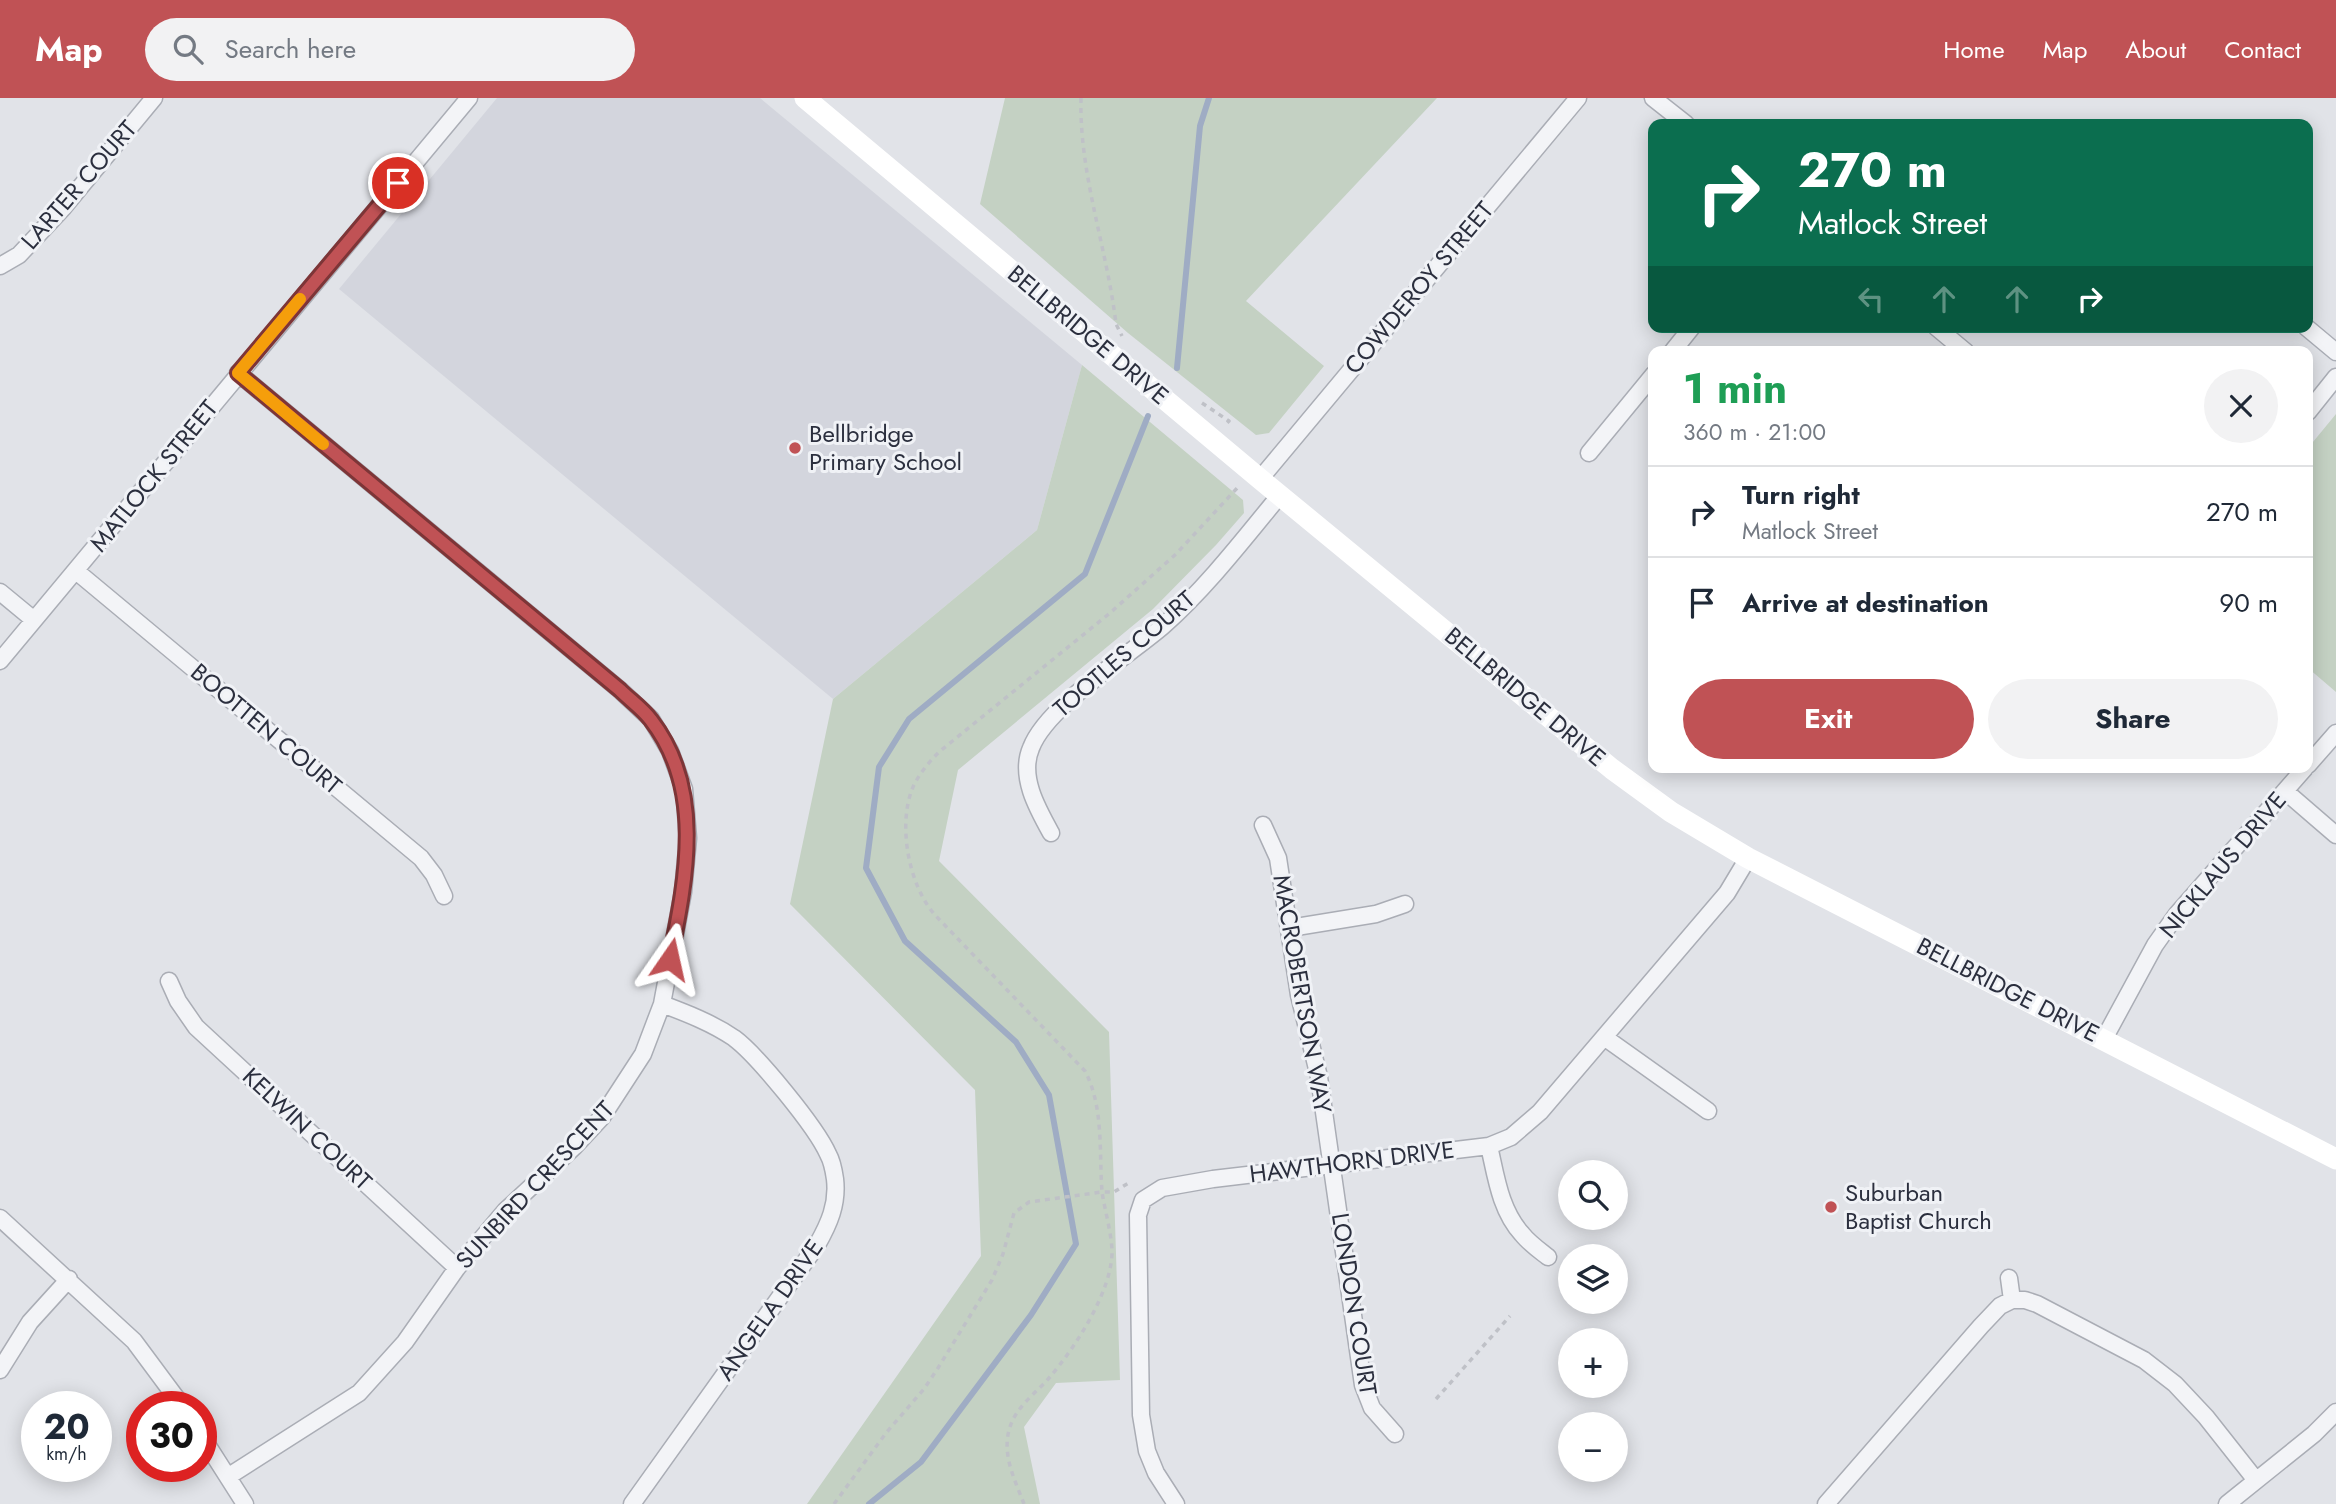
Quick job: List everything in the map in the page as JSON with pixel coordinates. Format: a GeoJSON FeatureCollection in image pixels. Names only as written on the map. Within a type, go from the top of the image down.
{"type":"FeatureCollection","features":[{"type":"Feature","properties":{"kind":"street","name":"LARTER COURT"},"geometry":{"type":"LineString","coordinates":[[0,266],[19,255],[54,217],[154,98]]}},
{"type":"Feature","properties":{"kind":"street","name":"MATLOCK STREET"},"geometry":{"type":"LineString","coordinates":[[0,661],[469,98]]}},
{"type":"Feature","properties":{"kind":"street","name":"COWDEROY STREET"},"geometry":{"type":"LineString","coordinates":[[1260,479],[1578,98]]}},
{"type":"Feature","properties":{"kind":"street"},"geometry":{"type":"LineString","coordinates":[[1653,98],[1680,119]]}},
{"type":"Feature","properties":{"kind":"street","name":"BELLBRIDGE DRIVE"},"geometry":{"type":"LineString","coordinates":[[817,101],[1260,479],[1612,769],[1671,812],[1748,858],[2336,1159]]}},
{"type":"Feature","properties":{"kind":"street"},"geometry":{"type":"LineString","coordinates":[[1943,333],[1959,346]]}},
{"type":"Feature","properties":{"kind":"street"},"geometry":{"type":"LineString","coordinates":[[2313,333],[2336,352]]}},
{"type":"Feature","properties":{"kind":"street","name":"SUNBIRD CRESCENT"},"geometry":{"type":"LineString","coordinates":[[229,1476],[359,1393],[405,1342],[457,1268],[505,1211],[602,1117],[643,1054],[662,1004],[683,892],[688,838],[684,789],[670,751],[651,719],[620,690],[238,373]]}},
{"type":"Feature","properties":{"kind":"street"},"geometry":{"type":"LineString","coordinates":[[2313,406],[2336,377]]}},
{"type":"Feature","properties":{"kind":"street"},"geometry":{"type":"LineString","coordinates":[[1589,453],[1648,381]]}},
{"type":"Feature","properties":{"kind":"street","name":"TOOTLES COURT"},"geometry":{"type":"LineString","coordinates":[[1051,833],[1030,788],[1026,769],[1030,749],[1040,728],[1164,625],[1218,569],[1280,495]]}},
{"type":"Feature","properties":{"kind":"street","name":"BOOTTEN COURT"},"geometry":{"type":"LineString","coordinates":[[76,571],[421,858],[435,875],[444,896]]}},
{"type":"Feature","properties":{"kind":"street"},"geometry":{"type":"LineString","coordinates":[[0,592],[34,620]]}},
{"type":"Feature","properties":{"kind":"street","name":"NICKLAUS DRIVE"},"geometry":{"type":"LineString","coordinates":[[2313,760],[2336,733]]}},
{"type":"Feature","properties":{"kind":"street","name":"NICKLAUS DRIVE"},"geometry":{"type":"LineString","coordinates":[[2104,1039],[2138,974],[2170,924],[2302,773]]}},
{"type":"Feature","properties":{"kind":"street"},"geometry":{"type":"LineString","coordinates":[[2285,791],[2336,835]]}},
{"type":"Feature","properties":{"kind":"street","name":"MACROBERTSON WAY"},"geometry":{"type":"LineString","coordinates":[[1263,825],[1278,858],[1299,995],[1319,1077],[1332,1165]]}},
{"type":"Feature","properties":{"kind":"street","name":"HAWTHORN DRIVE"},"geometry":{"type":"LineString","coordinates":[[1176,1504],[1156,1473],[1147,1451],[1142,1415],[1139,1207],[1149,1194],[1162,1188],[1213,1179],[1489,1146],[1511,1137],[1540,1112],[1727,894],[1748,858]]}},
{"type":"Feature","properties":{"kind":"street"},"geometry":{"type":"LineString","coordinates":[[1290,928],[1376,914],[1405,904]]}},
{"type":"Feature","properties":{"kind":"street","name":"KELWIN COURT"},"geometry":{"type":"LineString","coordinates":[[169,981],[178,1001],[196,1027],[457,1268]]}},
{"type":"Feature","properties":{"kind":"street","name":"ANGELA DRIVE"},"geometry":{"type":"LineString","coordinates":[[632,1504],[817,1245],[829,1223],[835,1204],[835,1178],[829,1154],[812,1128],[762,1066],[735,1039],[701,1019],[662,1004]]}},
{"type":"Feature","properties":{"kind":"street"},"geometry":{"type":"LineString","coordinates":[[1604,1037],[1708,1111]]}},
{"type":"Feature","properties":{"kind":"street"},"geometry":{"type":"LineString","coordinates":[[1489,1146],[1499,1193],[1509,1217],[1522,1234],[1548,1257]]}},
{"type":"Feature","properties":{"kind":"street","name":"LONDON COURT"},"geometry":{"type":"LineString","coordinates":[[1332,1165],[1363,1385],[1372,1408],[1395,1434]]}},
{"type":"Feature","properties":{"kind":"street"},"geometry":{"type":"LineString","coordinates":[[0,1218],[134,1341],[171,1391]]}},
{"type":"Feature","properties":{"kind":"street"},"geometry":{"type":"LineString","coordinates":[[2009,1278],[2012,1300]]}},
{"type":"Feature","properties":{"kind":"street"},"geometry":{"type":"LineString","coordinates":[[0,1370],[30,1322],[69,1279]]}},
{"type":"Feature","properties":{"kind":"street"},"geometry":{"type":"LineString","coordinates":[[1826,1504],[1981,1326],[2000,1306],[2012,1300],[2037,1304],[2144,1360],[2175,1384],[2206,1417],[2255,1479]]}},
{"type":"Feature","properties":{"kind":"street"},"geometry":{"type":"LineString","coordinates":[[2227,1504],[2336,1412]]}},
{"type":"Feature","properties":{"kind":"street"},"geometry":{"type":"LineString","coordinates":[[217,1458],[246,1504]]}},
{"type":"Feature","properties":{"kind":"path"},"geometry":{"type":"LineString","coordinates":[[1024,1504],[1007,1455],[1009,1428],[1016,1415],[1059,1367],[1095,1309],[1109,1270],[1112,1251],[1101,1192],[1114,1192],[1130,1182]]}},
{"type":"Feature","properties":{"kind":"path"},"geometry":{"type":"LineString","coordinates":[[1436,1399],[1510,1316]]}},
{"type":"Feature","properties":{"kind":"shaded area","name":"Bellbridge Primary School"},"geometry":{"type":"Polygon","coordinates":[[[497,98],[760,98],[1082,365],[1037,530],[833,699],[339,289],[497,98]]]}},
{"type":"Feature","properties":{"kind":"green space"},"geometry":{"type":"Polygon","coordinates":[[[1005,98],[1437,98],[1246,301],[1324,366],[1269,433],[1256,435],[1128,333],[980,204],[1005,98]]]}},
{"type":"Feature","properties":{"kind":"green space"},"geometry":{"type":"Polygon","coordinates":[[[1082,365],[1243,500],[1244,513],[1153,609],[958,770],[939,861],[1109,1032],[1120,1380],[1056,1383],[1024,1427],[1040,1504],[807,1504],[981,1256],[975,1090],[790,904],[833,699],[1037,530],[1082,365]]]}},
{"type":"Feature","properties":{"kind":"green space"},"geometry":{"type":"Polygon","coordinates":[[[2336,414],[2336,692],[2313,672],[2313,442],[2336,414]]]}},
{"type":"Feature","properties":{"kind":"waterway"},"geometry":{"type":"LineString","coordinates":[[1177,368],[1200,126],[1209,98]]}},
{"type":"Feature","properties":{"kind":"waterway"},"geometry":{"type":"LineString","coordinates":[[869,1504],[921,1462],[1031,1315],[1076,1244],[1049,1095],[1016,1042],[905,941],[866,868],[879,767],[909,719],[1085,574],[1148,416]]}},
{"type":"Feature","properties":{"kind":"slow traffic"},"geometry":{"type":"LineString","coordinates":[[300,299],[238,373],[323,444]]}},
{"type":"Feature","properties":{"kind":"place","name":"Bellbridge Primary School"},"geometry":{"type":"Point","coordinates":[795,448]}},
{"type":"Feature","properties":{"kind":"place","name":"Suburban Baptist Church"},"geometry":{"type":"Point","coordinates":[1831,1207]}},
{"type":"Feature","properties":{"kind":"route"},"geometry":{"type":"LineString","coordinates":[[398,183],[238,373],[620,690],[651,719],[670,751],[684,789],[688,838],[683,892],[670,959]]}}]}
